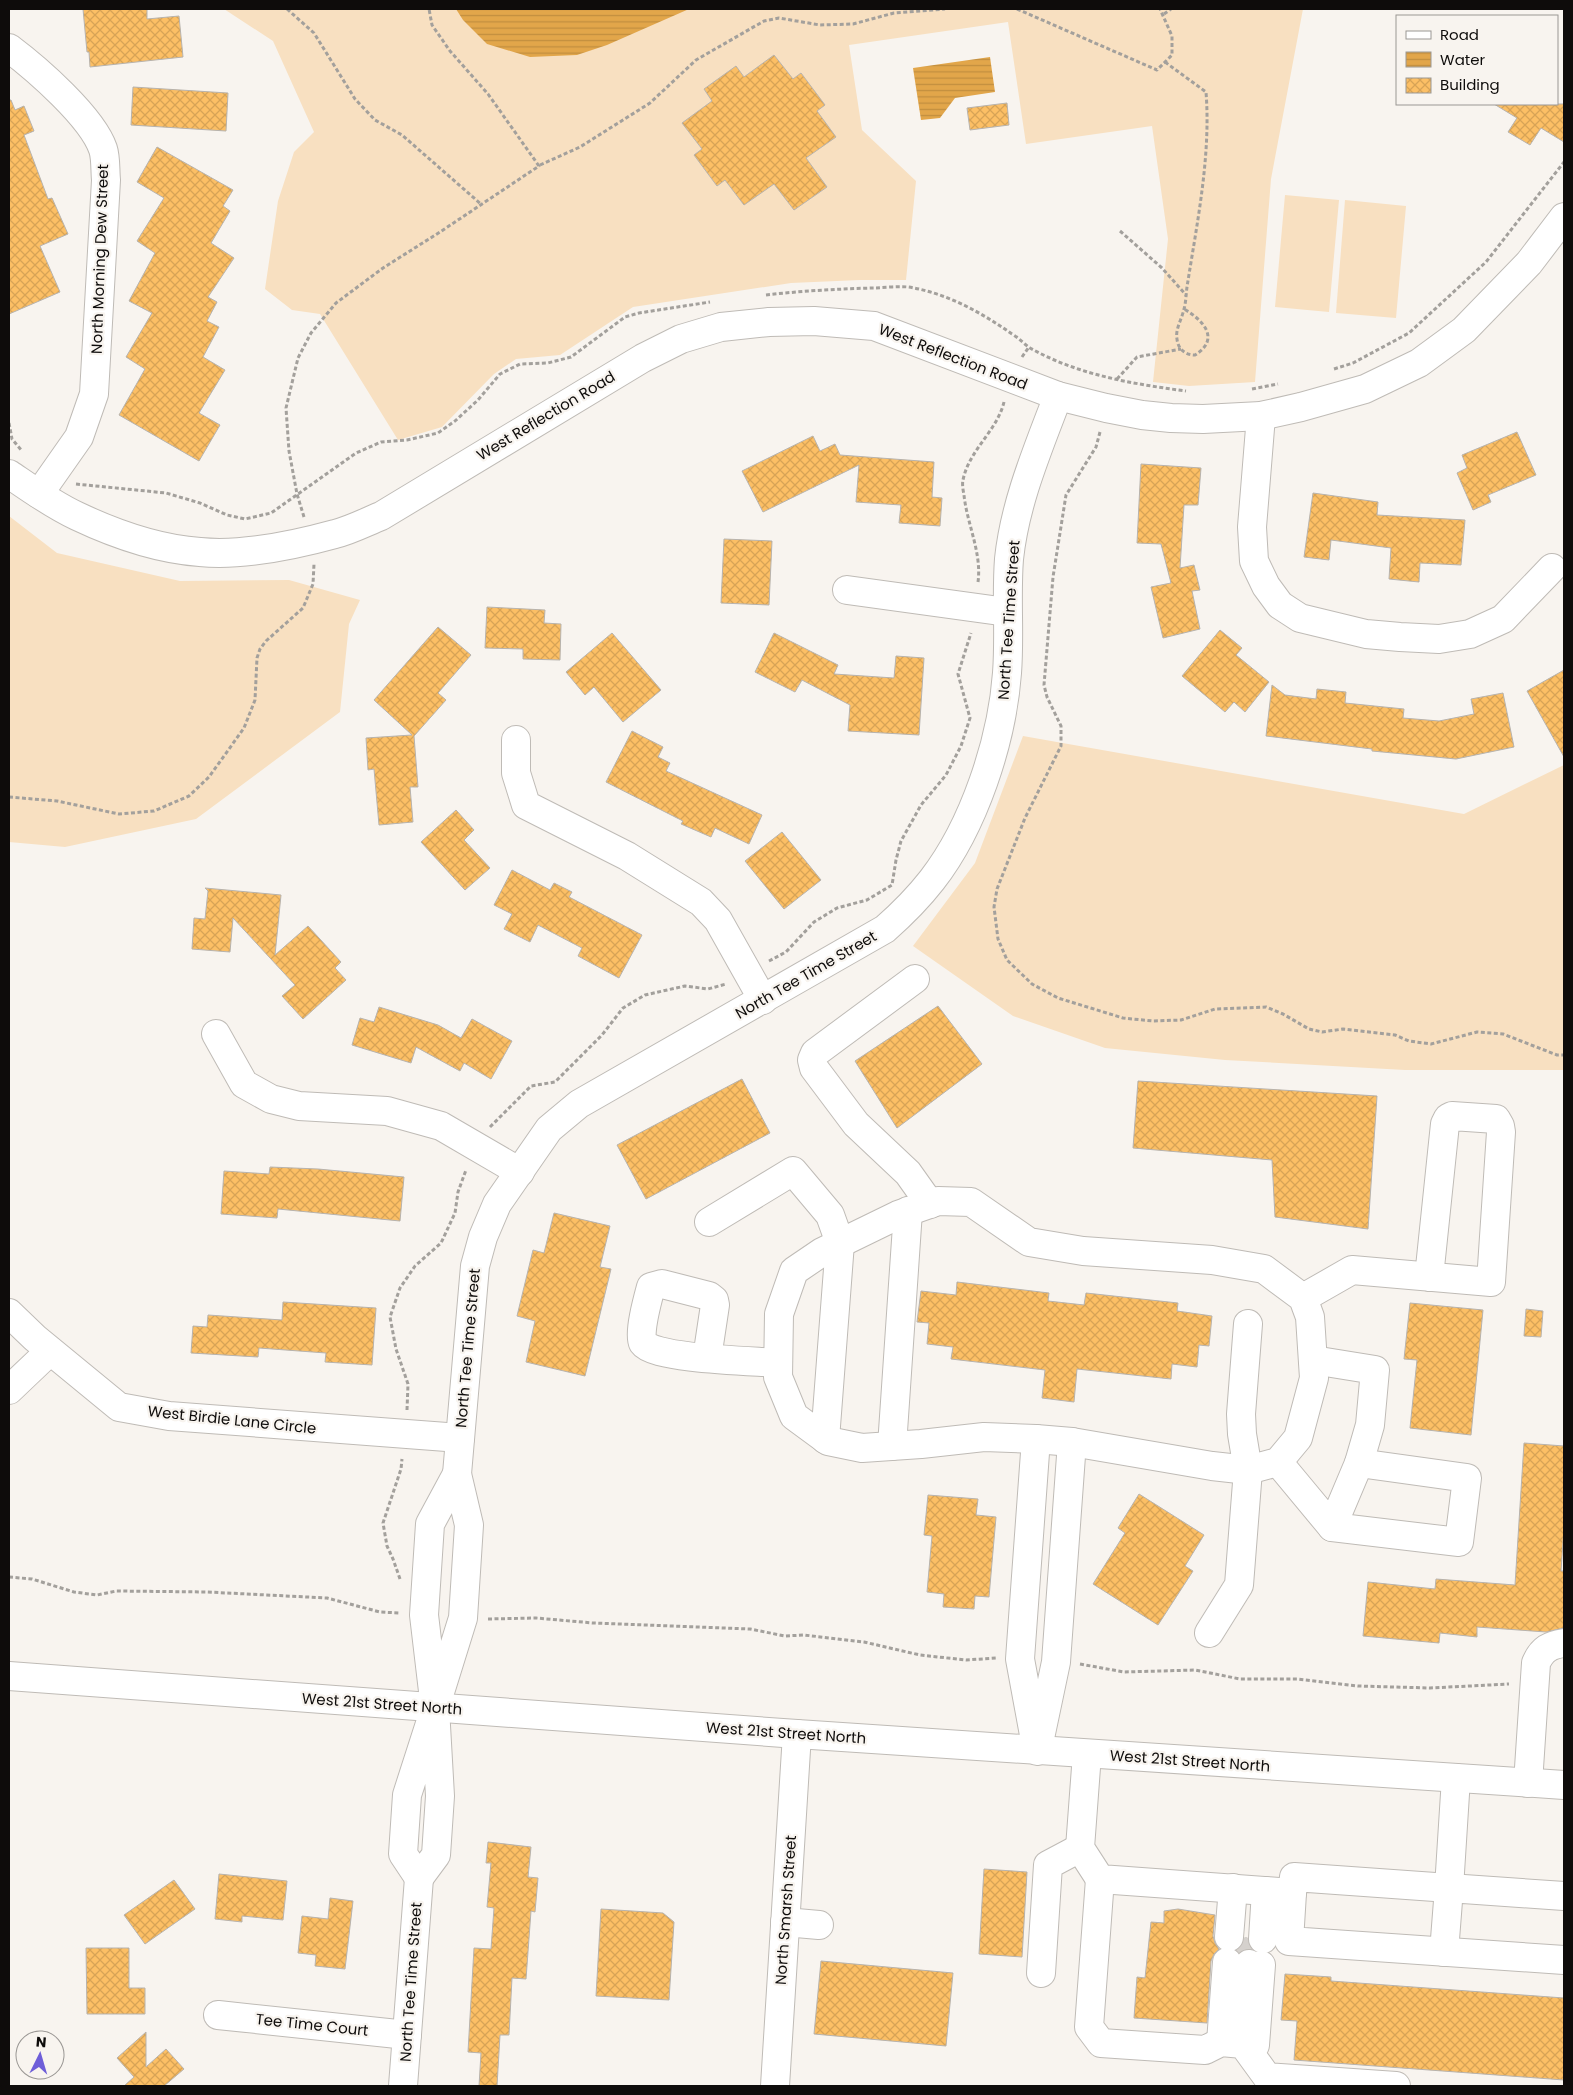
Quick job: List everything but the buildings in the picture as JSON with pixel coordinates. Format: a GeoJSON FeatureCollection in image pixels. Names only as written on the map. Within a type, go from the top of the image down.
{"type":"FeatureCollection","features":[{"type":"Feature","properties":{"kind":"street","name":"North Morning Dew Street"},"geometry":{"type":"LineString","coordinates":[[9,48],[26,61],[87,120],[103,150],[106,180],[94,394],[79,437],[40,494]]}},
{"type":"Feature","properties":{"kind":"street","name":"West Reflection Road"},"geometry":{"type":"LineString","coordinates":[[9,474],[75,515],[115,532],[159,545],[201,552],[240,551],[273,547],[337,534],[381,516],[643,358],[681,339],[721,328],[769,322],[814,321],[874,326],[1058,396],[1142,415],[1204,419],[1261,416],[1365,389],[1418,363],[1464,330],[1529,263],[1564,217]]}},
{"type":"Feature","properties":{"kind":"street","name":"North Tee Time Street"},"geometry":{"type":"LineString","coordinates":[[403,2086],[419,1878],[403,1854],[407,1795],[463,1618],[469,1525],[457,1474],[475,1266],[483,1237],[497,1204],[549,1129],[579,1104],[885,929],[914,901],[933,879],[969,816],[997,735],[1007,672],[1007,612],[1010,558],[1022,492],[1058,396]]}},
{"type":"Feature","properties":{"kind":"street"},"geometry":{"type":"LineString","coordinates":[[1261,416],[1252,527],[1254,561],[1266,586],[1280,605],[1300,618],[1366,634],[1400,638],[1439,638],[1470,634],[1502,619],[1552,568]]}},
{"type":"Feature","properties":{"kind":"street"},"geometry":{"type":"LineString","coordinates":[[847,590],[1007,612]]}},
{"type":"Feature","properties":{"kind":"street"},"geometry":{"type":"LineString","coordinates":[[516,740],[516,773],[526,805],[627,856],[701,902],[718,920],[763,1000]]}},
{"type":"Feature","properties":{"kind":"street"},"geometry":{"type":"LineString","coordinates":[[892,1446],[918,1208],[908,1173],[856,1124],[814,1068],[812,1060],[815,1053],[914,979]]}},
{"type":"Feature","properties":{"kind":"street"},"geometry":{"type":"LineString","coordinates":[[216,1034],[244,1084],[271,1099],[299,1106],[387,1111],[441,1126],[520,1172]]}},
{"type":"Feature","properties":{"kind":"street"},"geometry":{"type":"LineString","coordinates":[[1303,1298],[1352,1270],[1429,1277],[1492,1282],[1501,1132],[1496,1120],[1452,1116],[1448,1118],[1445,1124],[1429,1277]]}},
{"type":"Feature","properties":{"kind":"street"},"geometry":{"type":"LineString","coordinates":[[709,1222],[793,1171],[830,1215],[840,1243],[825,1439]]}},
{"type":"Feature","properties":{"kind":"street"},"geometry":{"type":"LineString","coordinates":[[938,1201],[972,1202],[1029,1242],[1083,1251],[1212,1260],[1264,1269],[1303,1298],[1310,1317],[1314,1378],[1298,1438],[1278,1462],[1248,1470],[1036,1438],[984,1437],[862,1448],[825,1439],[794,1416],[778,1377],[779,1314],[794,1271],[822,1252],[840,1243],[938,1201]]}},
{"type":"Feature","properties":{"kind":"street","name":"West Birdie Lane Circle"},"geometry":{"type":"LineString","coordinates":[[10,1318],[118,1406],[169,1416],[460,1438]]}},
{"type":"Feature","properties":{"kind":"street"},"geometry":{"type":"LineString","coordinates":[[1209,1633],[1239,1585],[1248,1470],[1241,1414],[1248,1324]]}},
{"type":"Feature","properties":{"kind":"street"},"geometry":{"type":"LineString","coordinates":[[9,1390],[50,1351]]}},
{"type":"Feature","properties":{"kind":"street"},"geometry":{"type":"LineString","coordinates":[[707,1358],[778,1363]]}},
{"type":"Feature","properties":{"kind":"street"},"geometry":{"type":"LineString","coordinates":[[1313,1360],[1375,1370],[1370,1424],[1359,1463],[1332,1527]]}},
{"type":"Feature","properties":{"kind":"street"},"geometry":{"type":"LineString","coordinates":[[1036,1438],[1020,1659],[1037,1751]]}},
{"type":"Feature","properties":{"kind":"street"},"geometry":{"type":"LineString","coordinates":[[1037,1751],[1056,1662],[1072,1442]]}},
{"type":"Feature","properties":{"kind":"street"},"geometry":{"type":"LineString","coordinates":[[1278,1462],[1332,1527],[1460,1542],[1467,1478],[1359,1463]]}},
{"type":"Feature","properties":{"kind":"street","name":"North Tee Time Street"},"geometry":{"type":"LineString","coordinates":[[435,1708],[424,1615],[430,1524],[457,1474]]}},
{"type":"Feature","properties":{"kind":"street"},"geometry":{"type":"LineString","coordinates":[[1528,1783],[1536,1663],[1541,1652],[1552,1645],[1564,1643]]}},
{"type":"Feature","properties":{"kind":"street","name":"West 21st Street North"},"geometry":{"type":"LineString","coordinates":[[9,1676],[1037,1751],[1564,1785]]}},
{"type":"Feature","properties":{"kind":"street","name":"North Smarsh Street"},"geometry":{"type":"LineString","coordinates":[[775,2086],[798,1734]]}},
{"type":"Feature","properties":{"kind":"street"},"geometry":{"type":"LineString","coordinates":[[1087,1754],[1080,1848],[1100,1879],[1089,2027],[1101,2043],[1205,2050],[1232,2043]]}},
{"type":"Feature","properties":{"kind":"street"},"geometry":{"type":"LineString","coordinates":[[1444,1952],[1456,1778]]}},
{"type":"Feature","properties":{"kind":"street"},"geometry":{"type":"LineString","coordinates":[[1041,1973],[1048,1865],[1080,1848]]}},
{"type":"Feature","properties":{"kind":"street"},"geometry":{"type":"LineString","coordinates":[[1100,1879],[1258,1890],[1294,1877],[1564,1896]]}},
{"type":"Feature","properties":{"kind":"street"},"geometry":{"type":"LineString","coordinates":[[1232,2043],[1245,1951],[1258,1890]]}},
{"type":"Feature","properties":{"kind":"street"},"geometry":{"type":"LineString","coordinates":[[1258,1890],[1289,1941],[1564,1960]]}},
{"type":"Feature","properties":{"kind":"street"},"geometry":{"type":"LineString","coordinates":[[785,1922],[818,1925]]}},
{"type":"Feature","properties":{"kind":"street","name":"Tee Time Court"},"geometry":{"type":"LineString","coordinates":[[218,2014],[407,2035]]}},
{"type":"Feature","properties":{"kind":"street"},"geometry":{"type":"LineString","coordinates":[[1232,2043],[1267,2077],[1396,2086]]}},
{"type":"Feature","properties":{"kind":"path"},"geometry":{"type":"LineString","coordinates":[[287,9],[314,33],[355,99],[375,120],[402,134],[482,204]]}},
{"type":"Feature","properties":{"kind":"path"},"geometry":{"type":"LineString","coordinates":[[429,9],[432,25],[450,51],[488,94],[539,166]]}},
{"type":"Feature","properties":{"kind":"path"},"geometry":{"type":"LineString","coordinates":[[492,198],[539,166],[580,147],[650,103],[696,60],[764,21],[779,18],[820,25],[853,24],[894,12],[945,9]]}},
{"type":"Feature","properties":{"kind":"path"},"geometry":{"type":"LineString","coordinates":[[1017,9],[1157,70],[1172,55],[1172,36],[1164,14],[1160,9]]}},
{"type":"Feature","properties":{"kind":"path"},"geometry":{"type":"LineString","coordinates":[[1164,14],[1171,9]]}},
{"type":"Feature","properties":{"kind":"path"},"geometry":{"type":"LineString","coordinates":[[1165,62],[1206,92],[1208,120],[1200,205],[1184,309],[1176,335],[1177,342],[1188,355],[1194,355],[1206,346],[1208,339],[1206,330],[1197,316],[1184,309]]}},
{"type":"Feature","properties":{"kind":"path"},"geometry":{"type":"LineString","coordinates":[[1328,371],[1353,362],[1409,333],[1486,262],[1564,162]]}},
{"type":"Feature","properties":{"kind":"path"},"geometry":{"type":"LineString","coordinates":[[1120,231],[1162,268],[1186,295]]}},
{"type":"Feature","properties":{"kind":"path"},"geometry":{"type":"LineString","coordinates":[[758,296],[808,290],[912,287],[944,296],[981,313],[1029,347],[1091,374],[1110,376],[1129,383],[1192,392]]}},
{"type":"Feature","properties":{"kind":"path"},"geometry":{"type":"LineString","coordinates":[[9,423],[12,439],[22,452],[75,484],[166,493],[200,502],[227,515],[245,518],[271,513],[356,453],[381,442],[407,440],[438,433],[455,421],[478,400],[500,374],[520,364],[548,363],[571,357],[625,317],[648,311],[719,300]]}},
{"type":"Feature","properties":{"kind":"path"},"geometry":{"type":"LineString","coordinates":[[399,1587],[400,1579],[387,1546],[382,1523],[401,1468],[405,1435],[408,1384],[396,1350],[390,1317],[400,1288],[415,1266],[441,1243],[455,1212],[458,1192],[467,1167],[489,1128],[531,1086],[555,1082],[602,1036],[623,1008],[645,995],[685,986],[708,989],[726,984],[786,952],[814,922],[837,908],[867,900],[892,885],[901,841],[922,805],[946,775],[961,746],[970,718],[958,674],[972,629],[980,570],[965,506],[962,481],[972,454],[1002,409],[1012,370],[1029,347]]}},
{"type":"Feature","properties":{"kind":"path"},"geometry":{"type":"LineString","coordinates":[[1243,391],[1282,383]]}},
{"type":"Feature","properties":{"kind":"path"},"geometry":{"type":"LineString","coordinates":[[1060,530],[1053,577],[1044,685],[1047,697],[1061,726],[1061,746],[1025,818],[997,889],[995,915],[998,939],[1006,960],[1032,984],[1058,998],[1123,1018],[1153,1021],[1181,1020],[1215,1009],[1266,1007],[1283,1014],[1309,1029],[1322,1032],[1343,1029],[1395,1035],[1409,1041],[1431,1044],[1476,1032],[1503,1034],[1557,1055],[1564,1055]]}},
{"type":"Feature","properties":{"kind":"path"},"geometry":{"type":"LineString","coordinates":[[9,1577],[32,1579],[74,1592],[96,1594],[116,1591],[208,1592],[328,1598],[380,1612],[424,1615]]}},
{"type":"Feature","properties":{"kind":"path"},"geometry":{"type":"LineString","coordinates":[[397,1604],[397,1613]]}},
{"type":"Feature","properties":{"kind":"path"},"geometry":{"type":"LineString","coordinates":[[463,1618],[536,1618],[593,1623],[750,1629],[785,1636],[804,1635],[864,1642],[920,1655],[966,1660],[1020,1659]]}},
{"type":"Feature","properties":{"kind":"path"},"geometry":{"type":"LineString","coordinates":[[1056,1662],[1124,1672],[1195,1670],[1240,1679],[1297,1679],[1358,1686],[1430,1688],[1508,1684],[1535,1686]]}},
{"type":"Feature","properties":{"kind":"shaded area"},"geometry":{"type":"Polygon","coordinates":[[[224,9],[1303,9],[1271,179],[1255,382],[1189,386],[1153,382],[1168,239],[1152,126],[1026,144],[1008,22],[849,45],[862,130],[916,181],[906,280],[791,283],[633,307],[560,355],[516,359],[494,374],[442,427],[398,440],[320,314],[292,310],[265,289],[278,201],[294,152],[314,132],[273,41],[224,9]]]}},
{"type":"Feature","properties":{"kind":"shaded area"},"geometry":{"type":"Polygon","coordinates":[[[1285,195],[1339,200],[1329,312],[1275,307],[1285,195]]]}},
{"type":"Feature","properties":{"kind":"shaded area"},"geometry":{"type":"Polygon","coordinates":[[[1345,200],[1406,206],[1396,318],[1336,313],[1345,200]]]}},
{"type":"Feature","properties":{"kind":"shaded area"},"geometry":{"type":"Polygon","coordinates":[[[9,516],[57,553],[180,581],[289,580],[360,600],[349,624],[340,712],[196,819],[65,847],[9,842],[9,516]]]}},
{"type":"Feature","properties":{"kind":"shaded area"},"geometry":{"type":"Polygon","coordinates":[[[1023,736],[1464,814],[1564,765],[1564,1070],[1405,1070],[1225,1060],[1105,1048],[1013,1016],[913,946],[975,863],[1023,736]]]}},
{"type":"Feature","properties":{"kind":"water"},"geometry":{"type":"Polygon","coordinates":[[[456,9],[689,9],[607,45],[577,55],[530,57],[487,44],[463,20],[456,9]]]}},
{"type":"Feature","properties":{"kind":"water"},"geometry":{"type":"Polygon","coordinates":[[[990,57],[995,92],[955,98],[940,118],[921,120],[913,68],[990,57]]]}},
{"type":"Feature","properties":{"kind":"tunnel"},"geometry":{"type":"LineString","coordinates":[[1237,1963],[1239,1937]]}}]}
